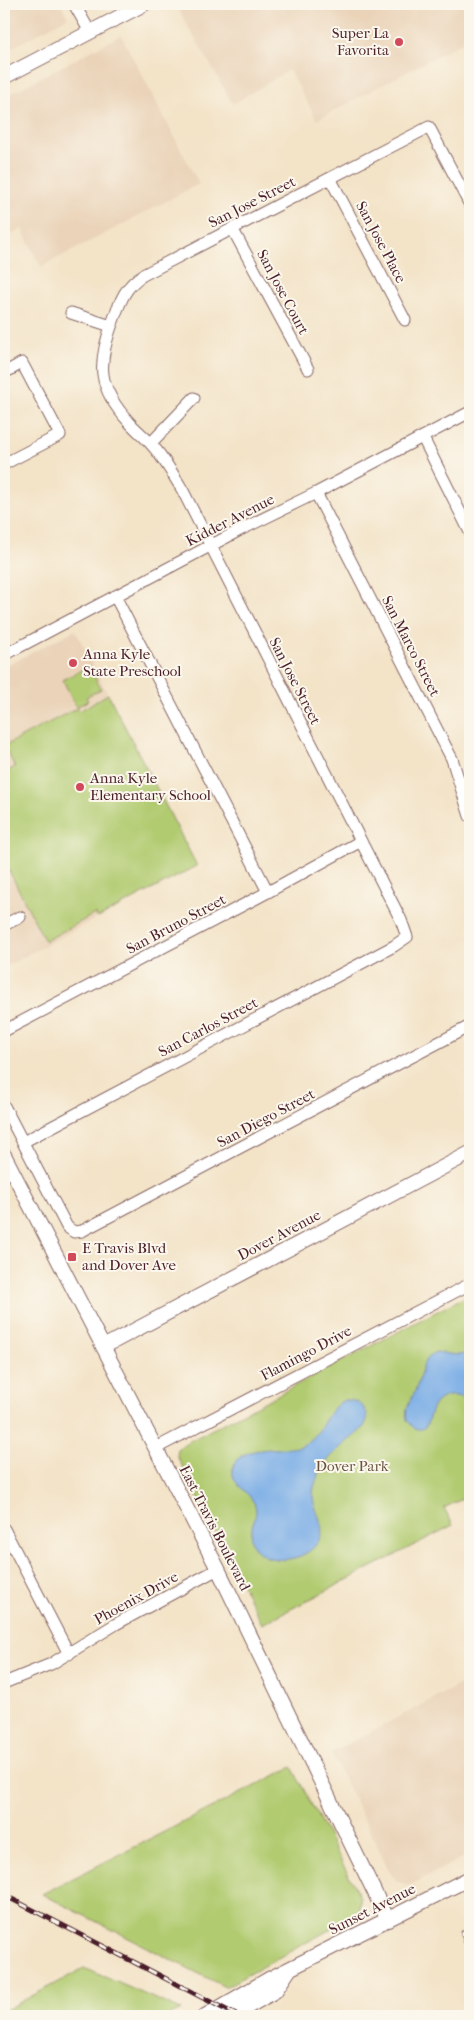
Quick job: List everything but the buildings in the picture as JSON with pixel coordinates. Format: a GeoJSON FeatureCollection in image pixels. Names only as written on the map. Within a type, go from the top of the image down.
{"type":"FeatureCollection","features":[{"type":"Feature","properties":{"kind":"main road"},"geometry":{"type":"LineString","coordinates":[[4,77],[144,4]]}},
{"type":"Feature","properties":{"kind":"main road","name":"Dover Avenue"},"geometry":{"type":"LineString","coordinates":[[103,1347],[470,1153]]}},
{"type":"Feature","properties":{"kind":"main road","name":"East Travis Boulevard"},"geometry":{"type":"LineString","coordinates":[[4,1155],[218,1569],[388,1920]]}},
{"type":"Feature","properties":{"kind":"main road","name":"Sunset Avenue"},"geometry":{"type":"LineString","coordinates":[[205,2016],[269,1979],[470,1878]]}},
{"type":"Feature","properties":{"kind":"main road","name":"Sunset Avenue"},"geometry":{"type":"LineString","coordinates":[[232,2016],[275,1991],[290,1970]]}},
{"type":"Feature","properties":{"kind":"street"},"geometry":{"type":"LineString","coordinates":[[74,4],[90,32]]}},
{"type":"Feature","properties":{"kind":"street","name":"San Jose Street"},"geometry":{"type":"LineString","coordinates":[[407,937],[401,920],[169,466],[151,443],[129,422],[114,404],[102,374],[103,358],[111,326],[122,298],[135,280],[232,228],[430,127],[470,205]]}},
{"type":"Feature","properties":{"kind":"street","name":"San Jose Place"},"geometry":{"type":"LineString","coordinates":[[330,178],[405,320]]}},
{"type":"Feature","properties":{"kind":"street","name":"San Jose Court"},"geometry":{"type":"LineString","coordinates":[[232,228],[308,370]]}},
{"type":"Feature","properties":{"kind":"street"},"geometry":{"type":"LineString","coordinates":[[71,313],[111,326]]}},
{"type":"Feature","properties":{"kind":"street"},"geometry":{"type":"LineString","coordinates":[[4,373],[22,363],[60,435],[4,464]]}},
{"type":"Feature","properties":{"kind":"street"},"geometry":{"type":"LineString","coordinates":[[151,443],[194,398]]}},
{"type":"Feature","properties":{"kind":"street","name":"Kidder Avenue"},"geometry":{"type":"LineString","coordinates":[[4,655],[470,412]]}},
{"type":"Feature","properties":{"kind":"street"},"geometry":{"type":"LineString","coordinates":[[422,438],[470,532]]}},
{"type":"Feature","properties":{"kind":"street","name":"San Marco Street"},"geometry":{"type":"LineString","coordinates":[[316,493],[452,759],[470,816]]}},
{"type":"Feature","properties":{"kind":"street"},"geometry":{"type":"LineString","coordinates":[[115,596],[268,892]]}},
{"type":"Feature","properties":{"kind":"street","name":"San Bruno Street"},"geometry":{"type":"LineString","coordinates":[[4,1031],[361,841]]}},
{"type":"Feature","properties":{"kind":"street"},"geometry":{"type":"LineString","coordinates":[[4,925],[20,917]]}},
{"type":"Feature","properties":{"kind":"street","name":"San Carlos Street"},"geometry":{"type":"LineString","coordinates":[[23,1142],[407,937]]}},
{"type":"Feature","properties":{"kind":"street","name":"San Diego Street"},"geometry":{"type":"LineString","coordinates":[[23,1142],[67,1226],[74,1232],[82,1231],[470,1026]]}},
{"type":"Feature","properties":{"kind":"street"},"geometry":{"type":"LineString","coordinates":[[4,1106],[23,1142]]}},
{"type":"Feature","properties":{"kind":"street","name":"Flamingo Drive"},"geometry":{"type":"LineString","coordinates":[[156,1448],[470,1284]]}},
{"type":"Feature","properties":{"kind":"street"},"geometry":{"type":"LineString","coordinates":[[4,1529],[69,1654]]}},
{"type":"Feature","properties":{"kind":"street","name":"Phoenix Drive"},"geometry":{"type":"LineString","coordinates":[[4,1682],[51,1664],[116,1624],[218,1569]]}},
{"type":"Feature","properties":{"kind":"shaded area"},"geometry":{"type":"Polygon","coordinates":[[[4,4],[61,4],[68,17],[4,52],[4,4]]]}},
{"type":"Feature","properties":{"kind":"shaded area"},"geometry":{"type":"Polygon","coordinates":[[[183,4],[470,4],[470,38],[317,120],[289,70],[233,104],[177,7],[183,4]]]}},
{"type":"Feature","properties":{"kind":"shaded area"},"geometry":{"type":"Polygon","coordinates":[[[121,35],[199,184],[41,267],[22,229],[4,239],[4,97],[121,35]]]}},
{"type":"Feature","properties":{"kind":"shaded area","name":"Anna Kyle Elementary School"},"geometry":{"type":"Polygon","coordinates":[[[75,630],[197,866],[4,967],[4,667],[75,630]]]}},
{"type":"Feature","properties":{"kind":"shaded area"},"geometry":{"type":"Polygon","coordinates":[[[470,1679],[470,1854],[410,1885],[404,1884],[397,1881],[391,1874],[331,1753],[470,1679]]]}},
{"type":"Feature","properties":{"kind":"green space"},"geometry":{"type":"Polygon","coordinates":[[[89,666],[101,689],[86,697],[88,701],[76,707],[63,680],[89,666]]]}},
{"type":"Feature","properties":{"kind":"green space","name":"Anna Kyle Elementary School"},"geometry":{"type":"Polygon","coordinates":[[[108,694],[197,866],[98,918],[95,914],[45,941],[4,861],[4,773],[15,767],[4,746],[77,708],[79,711],[108,694]]]}},
{"type":"Feature","properties":{"kind":"green space","name":"Dover Park"},"geometry":{"type":"Polygon","coordinates":[[[470,1294],[470,1495],[444,1508],[453,1525],[262,1624],[177,1456],[178,1449],[184,1444],[470,1294]]]}},
{"type":"Feature","properties":{"kind":"green space"},"geometry":{"type":"Polygon","coordinates":[[[292,1767],[360,1897],[360,1908],[353,1917],[225,1987],[42,1894],[292,1767]]]}},
{"type":"Feature","properties":{"kind":"green space"},"geometry":{"type":"Polygon","coordinates":[[[84,1968],[181,2010],[169,2016],[4,2016],[4,2011],[84,1968]]]}},
{"type":"Feature","properties":{"kind":"water"},"geometry":{"type":"Polygon","coordinates":[[[436,1352],[457,1355],[470,1352],[470,1401],[459,1396],[442,1398],[434,1405],[426,1426],[422,1429],[415,1429],[407,1420],[408,1406],[427,1358],[436,1352]]]}},
{"type":"Feature","properties":{"kind":"water"},"geometry":{"type":"Polygon","coordinates":[[[344,1400],[358,1402],[367,1414],[367,1420],[361,1430],[329,1459],[318,1477],[313,1493],[322,1528],[318,1541],[312,1549],[297,1557],[280,1560],[263,1555],[252,1543],[251,1538],[256,1508],[251,1498],[233,1477],[234,1465],[239,1458],[255,1451],[293,1448],[308,1442],[337,1404],[344,1400]]]}},
{"type":"Feature","properties":{"kind":"railway"},"geometry":{"type":"LineString","coordinates":[[4,1895],[238,2016]]}},
{"type":"Feature","properties":{"kind":"place","name":"Super La Favorita"},"geometry":{"type":"Point","coordinates":[399,42]}},
{"type":"Feature","properties":{"kind":"place","name":"Anna Kyle State Preschool"},"geometry":{"type":"Point","coordinates":[73,663]}},
{"type":"Feature","properties":{"kind":"place","name":"Anna Kyle Elementary School"},"geometry":{"type":"Point","coordinates":[80,787]}},
{"type":"Feature","properties":{"kind":"place","name":"E Travis Blvd and Dover Ave"},"geometry":{"type":"Point","coordinates":[72,1257]}}]}
